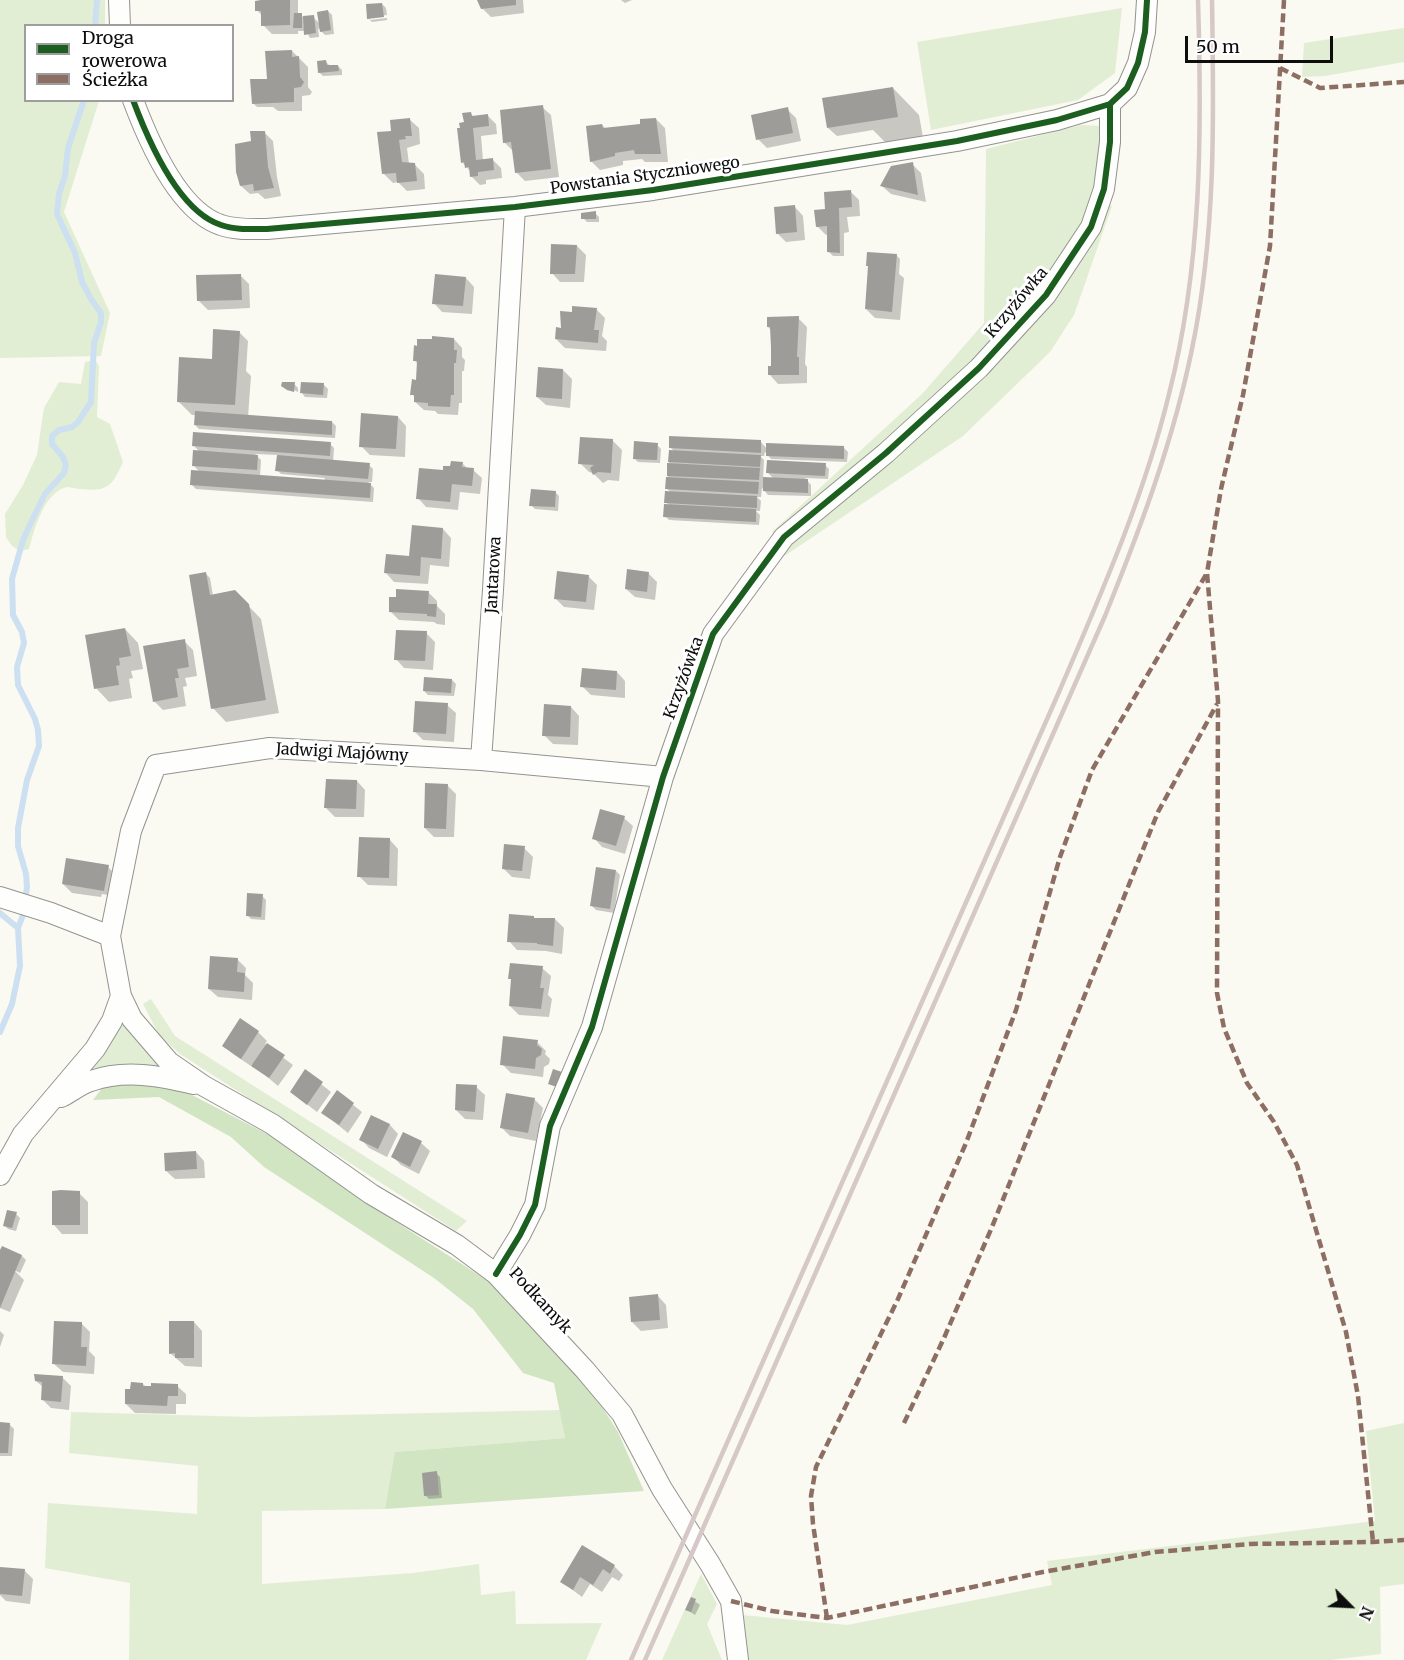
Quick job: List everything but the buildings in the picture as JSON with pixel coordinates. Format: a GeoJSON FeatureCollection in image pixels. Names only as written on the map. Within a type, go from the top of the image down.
{"type":"FeatureCollection","features":[{"type":"Feature","properties":{"kind":"street"},"geometry":{"type":"LineString","coordinates":[[119,0],[120,24]]}},
{"type":"Feature","properties":{"kind":"street"},"geometry":{"type":"LineString","coordinates":[[1110,104],[1127,88],[1138,63],[1145,32],[1147,0]]}},
{"type":"Feature","properties":{"kind":"street","name":"Powstania Styczniowego"},"geometry":{"type":"LineString","coordinates":[[134,102],[174,186],[191,205],[220,225],[240,229],[267,229],[515,207],[665,188],[946,143],[1057,120],[1110,104]]}},
{"type":"Feature","properties":{"kind":"street","name":"Krzyżówka"},"geometry":{"type":"LineString","coordinates":[[496,1274],[535,1205],[550,1126],[592,1027],[663,777],[713,634],[784,537],[886,453],[979,368],[1046,295],[1091,227],[1104,189],[1110,142],[1110,104]]}},
{"type":"Feature","properties":{"kind":"street","name":"Jantarowa"},"geometry":{"type":"LineString","coordinates":[[481,760],[515,207]]}},
{"type":"Feature","properties":{"kind":"street","name":"Jadwigi Majówny"},"geometry":{"type":"LineString","coordinates":[[121,996],[110,936],[131,831],[156,765],[270,748],[481,760]]}},
{"type":"Feature","properties":{"kind":"street"},"geometry":{"type":"LineString","coordinates":[[481,760],[663,777]]}},
{"type":"Feature","properties":{"kind":"street"},"geometry":{"type":"LineString","coordinates":[[4,899],[51,913],[110,936]]}},
{"type":"Feature","properties":{"kind":"street"},"geometry":{"type":"LineString","coordinates":[[0,1175],[23,1134],[95,1049],[112,1021],[121,996]]}},
{"type":"Feature","properties":{"kind":"street","name":"Podkamyk"},"geometry":{"type":"LineString","coordinates":[[121,996],[132,1019],[169,1062],[204,1086],[272,1124],[370,1194],[457,1245],[496,1274],[622,1413],[662,1489],[731,1601],[738,1660]]}},
{"type":"Feature","properties":{"kind":"street","name":"Podkamyk"},"geometry":{"type":"LineString","coordinates":[[48,1104],[89,1081],[120,1074],[159,1076],[204,1086]]}},
{"type":"Feature","properties":{"kind":"green space"},"geometry":{"type":"Polygon","coordinates":[[[0,0],[105,0],[105,24],[24,24],[24,102],[99,102],[64,212],[110,313],[101,356],[0,358],[0,0]]]}},
{"type":"Feature","properties":{"kind":"green space"},"geometry":{"type":"Polygon","coordinates":[[[1122,8],[1115,73],[1078,100],[931,130],[917,42],[1122,8]]]}},
{"type":"Feature","properties":{"kind":"green space"},"geometry":{"type":"Polygon","coordinates":[[[1404,28],[1404,62],[1325,76],[1302,77],[1304,43],[1404,28]]]}},
{"type":"Feature","properties":{"kind":"green space"},"geometry":{"type":"Polygon","coordinates":[[[1081,125],[1103,126],[1094,202],[1084,231],[1029,306],[982,359],[778,538],[772,532],[922,394],[984,323],[986,149],[1081,125]]]}},
{"type":"Feature","properties":{"kind":"green space"},"geometry":{"type":"Polygon","coordinates":[[[1106,204],[1112,206],[1074,315],[1050,352],[963,436],[777,561],[791,536],[948,406],[1106,204]]]}},
{"type":"Feature","properties":{"kind":"green space"},"geometry":{"type":"Polygon","coordinates":[[[95,360],[99,366],[97,417],[110,424],[123,462],[116,477],[108,486],[90,490],[67,487],[52,496],[41,513],[29,549],[20,551],[12,546],[6,537],[5,514],[23,485],[37,455],[44,408],[59,382],[81,384],[85,362],[95,360]]]}},
{"type":"Feature","properties":{"kind":"green space"},"geometry":{"type":"Polygon","coordinates":[[[151,999],[175,1036],[467,1221],[456,1231],[180,1054],[159,1035],[143,1004],[151,999]]]}},
{"type":"Feature","properties":{"kind":"green space"},"geometry":{"type":"Polygon","coordinates":[[[126,1021],[173,1068],[78,1080],[121,1022],[126,1021]]]}},
{"type":"Feature","properties":{"kind":"green space"},"geometry":{"type":"Polygon","coordinates":[[[165,1081],[269,1135],[360,1199],[490,1282],[582,1375],[618,1432],[644,1491],[385,1509],[395,1452],[565,1438],[554,1383],[523,1373],[473,1309],[434,1278],[264,1167],[231,1137],[159,1097],[93,1100],[103,1087],[165,1081]]]}},
{"type":"Feature","properties":{"kind":"green space"},"geometry":{"type":"Polygon","coordinates":[[[560,1410],[565,1438],[396,1452],[385,1509],[262,1511],[262,1584],[413,1573],[479,1564],[481,1595],[515,1591],[516,1624],[602,1623],[586,1660],[129,1660],[130,1583],[45,1568],[48,1503],[197,1514],[198,1466],[69,1453],[71,1412],[251,1417],[560,1410]]]}},
{"type":"Feature","properties":{"kind":"green space"},"geometry":{"type":"Polygon","coordinates":[[[1404,1423],[1404,1584],[1380,1587],[1381,1654],[1330,1660],[747,1660],[742,1615],[847,1625],[1052,1585],[1047,1561],[1375,1521],[1366,1431],[1404,1423]]]}},
{"type":"Feature","properties":{"kind":"green space"},"geometry":{"type":"Polygon","coordinates":[[[701,1574],[717,1604],[707,1624],[722,1660],[662,1660],[701,1574]]]}},
{"type":"Feature","properties":{"kind":"waterway"},"geometry":{"type":"LineString","coordinates":[[95,24],[97,0]]}},
{"type":"Feature","properties":{"kind":"waterway"},"geometry":{"type":"LineString","coordinates":[[0,1032],[12,1004],[20,966],[18,928],[23,915],[27,887],[26,874],[18,846],[18,828],[27,780],[39,746],[35,719],[18,685],[17,667],[24,643],[22,632],[13,615],[12,579],[23,540],[35,514],[45,494],[64,473],[66,465],[63,457],[52,444],[52,436],[59,430],[72,427],[78,422],[91,402],[94,343],[101,322],[101,313],[82,282],[75,253],[57,214],[68,148],[83,102]]}},
{"type":"Feature","properties":{"kind":"waterway"},"geometry":{"type":"LineString","coordinates":[[0,913],[18,928]]}},
{"type":"Feature","properties":{"kind":"railway"},"geometry":{"type":"LineString","coordinates":[[631,1660],[1059,692],[1120,545],[1147,470],[1159,432],[1180,345],[1194,247],[1200,99],[1198,0]]}},
{"type":"Feature","properties":{"kind":"railway"},"geometry":{"type":"LineString","coordinates":[[645,1660],[1105,616],[1154,485],[1184,384],[1200,306],[1206,262],[1212,175],[1212,0]]}},
{"type":"Feature","properties":{"kind":"marked path"},"geometry":{"type":"LineString","coordinates":[[1284,0],[1270,246],[1243,395],[1221,489],[1207,573],[1218,701],[1217,993],[1224,1028],[1247,1083],[1274,1122],[1297,1165],[1346,1332],[1358,1396],[1373,1542]]}},
{"type":"Feature","properties":{"kind":"marked path"},"geometry":{"type":"LineString","coordinates":[[1280,68],[1320,88],[1404,82]]}},
{"type":"Feature","properties":{"kind":"marked path"},"geometry":{"type":"LineString","coordinates":[[827,1618],[813,1524],[811,1496],[816,1467],[898,1299],[966,1143],[1016,1010],[1060,857],[1092,770],[1207,573]]}},
{"type":"Feature","properties":{"kind":"marked path"},"geometry":{"type":"LineString","coordinates":[[904,1423],[992,1227],[1158,812],[1217,704]]}},
{"type":"Feature","properties":{"kind":"marked path"},"geometry":{"type":"LineString","coordinates":[[731,1601],[772,1611],[827,1618],[1043,1572],[1155,1552],[1250,1544],[1404,1540]]}},
{"type":"Feature","properties":{"kind":"cycle path"},"geometry":{"type":"LineString","coordinates":[[134,102],[156,153],[178,190],[205,217],[226,227],[267,229],[515,207],[653,190],[957,141],[1057,120],[1110,104],[1127,88],[1138,63],[1145,32],[1147,0]]}},
{"type":"Feature","properties":{"kind":"cycle path"},"geometry":{"type":"LineString","coordinates":[[496,1274],[535,1205],[550,1126],[592,1027],[663,777],[713,634],[784,537],[886,453],[979,368],[1046,295],[1091,227],[1104,189],[1110,142],[1110,104]]}}]}
